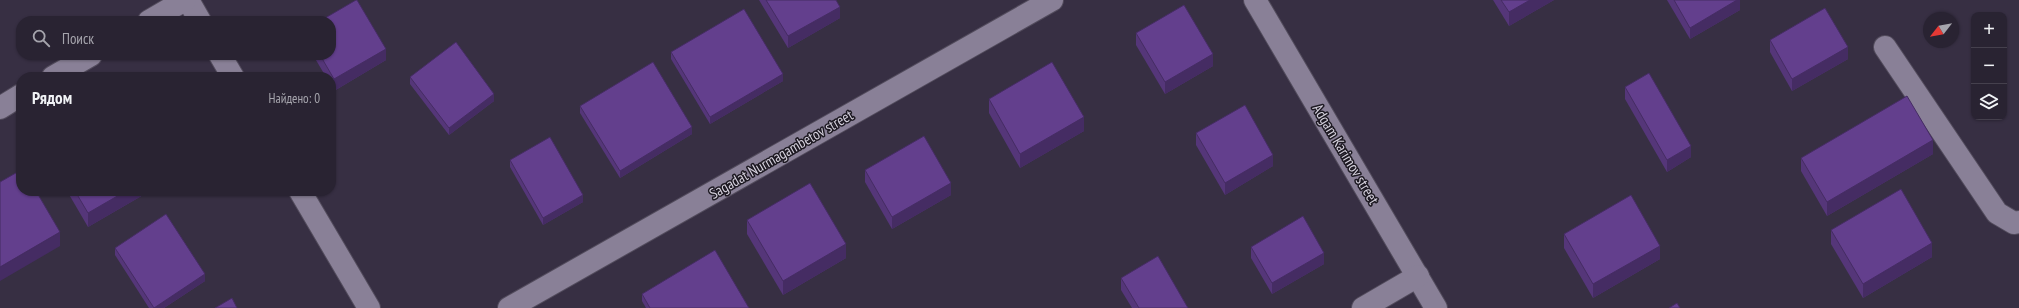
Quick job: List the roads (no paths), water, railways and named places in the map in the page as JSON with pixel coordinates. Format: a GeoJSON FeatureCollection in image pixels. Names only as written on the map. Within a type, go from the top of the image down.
{"type":"FeatureCollection","features":[{"type":"Feature","properties":{"kind":"street"},"geometry":{"type":"LineString","coordinates":[[158,16],[186,0],[197,16]]}},
{"type":"Feature","properties":{"kind":"street","name":"Sagadat Nurmagambetov street"},"geometry":{"type":"LineString","coordinates":[[509,308],[1052,0]]}},
{"type":"Feature","properties":{"kind":"street","name":"Adgam Karimov street"},"geometry":{"type":"LineString","coordinates":[[1256,0],[1436,308]]}},
{"type":"Feature","properties":{"kind":"street"},"geometry":{"type":"LineString","coordinates":[[1885,48],[1997,213],[2014,223],[2019,222]]}},
{"type":"Feature","properties":{"kind":"street"},"geometry":{"type":"LineString","coordinates":[[61,72],[82,60]]}},
{"type":"Feature","properties":{"kind":"street"},"geometry":{"type":"LineString","coordinates":[[223,60],[230,72]]}},
{"type":"Feature","properties":{"kind":"street"},"geometry":{"type":"LineString","coordinates":[[0,108],[16,99]]}},
{"type":"Feature","properties":{"kind":"street"},"geometry":{"type":"LineString","coordinates":[[303,196],[369,308]]}},
{"type":"Feature","properties":{"kind":"street"},"geometry":{"type":"LineString","coordinates":[[1363,308],[1418,276]]}}]}
